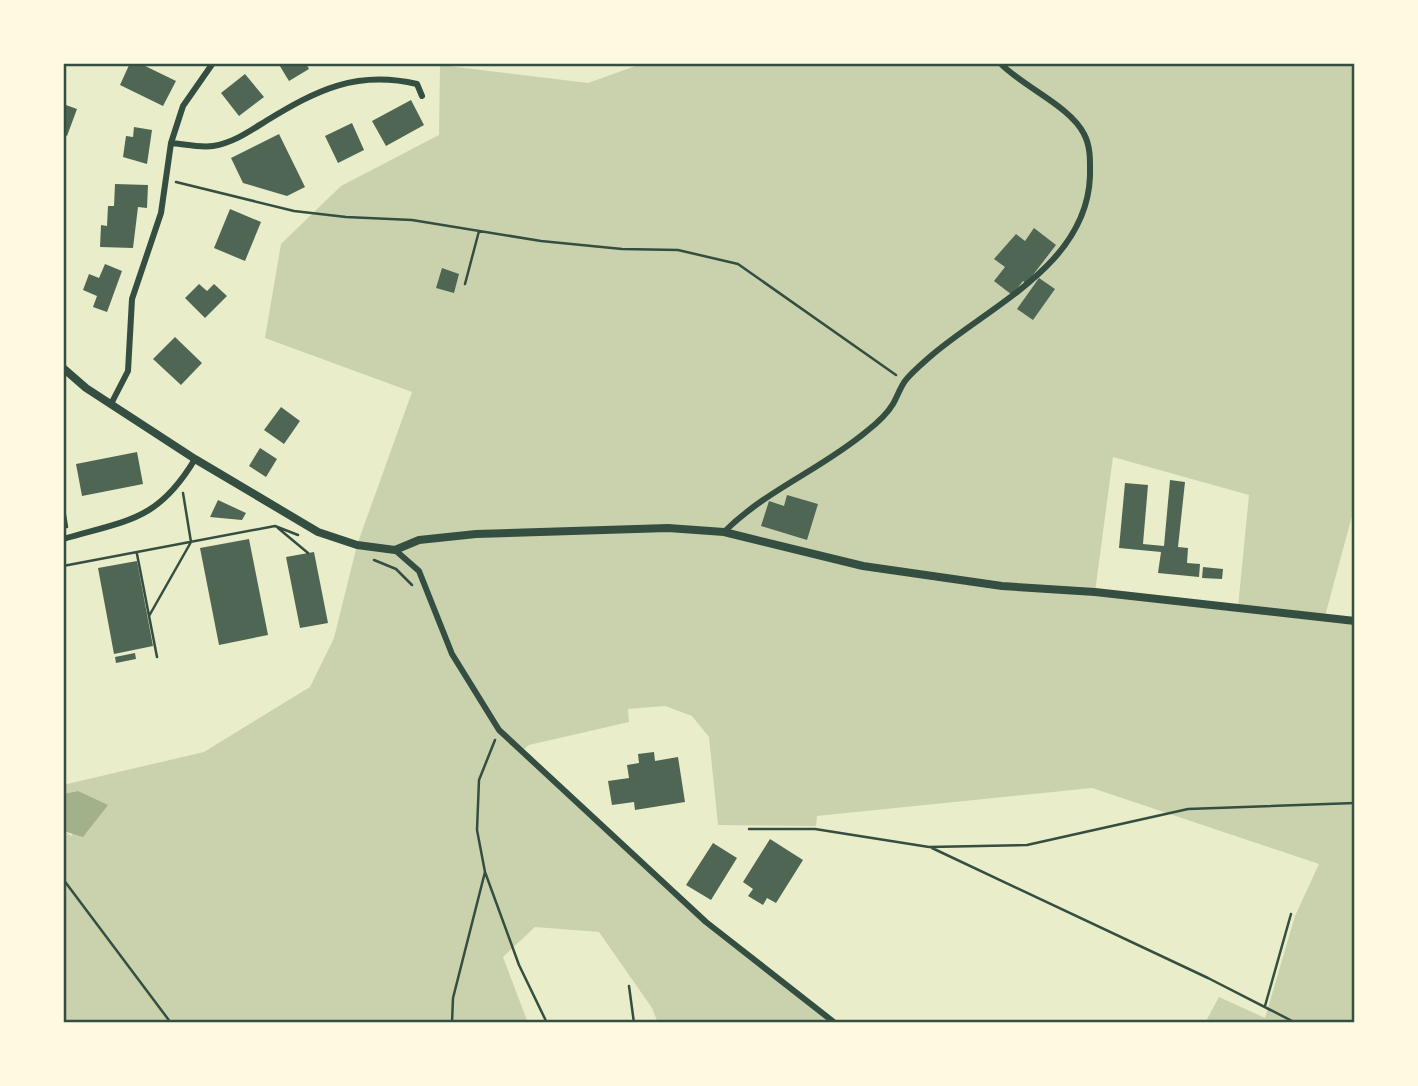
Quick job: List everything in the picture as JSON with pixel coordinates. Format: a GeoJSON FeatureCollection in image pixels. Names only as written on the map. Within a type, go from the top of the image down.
{"type":"FeatureCollection","features":[{"type":"Feature","properties":{"kind":"street"},"geometry":{"type":"LineString","coordinates":[[111,404],[128,371],[132,299],[160,213],[170,143],[183,106],[213,63]]}},
{"type":"Feature","properties":{"kind":"street"},"geometry":{"type":"LineString","coordinates":[[724,531],[742,514],[779,488],[867,432],[892,406],[904,381],[932,355],[1009,301],[1078,228],[1089,199],[1090,156],[1084,135],[1072,118],[1017,80],[1000,63]]}},
{"type":"Feature","properties":{"kind":"street"},"geometry":{"type":"LineString","coordinates":[[170,143],[212,146],[238,138],[313,93],[349,82],[387,77],[417,83],[422,96]]}},
{"type":"Feature","properties":{"kind":"street"},"geometry":{"type":"LineString","coordinates":[[63,368],[111,404],[195,459],[318,532],[357,545],[395,550],[419,540],[476,534],[668,528],[724,531],[863,566],[989,584],[1355,621]]}},
{"type":"Feature","properties":{"kind":"street"},"geometry":{"type":"LineString","coordinates":[[66,538],[142,515],[164,501],[181,482],[195,459]]}},
{"type":"Feature","properties":{"kind":"street"},"geometry":{"type":"LineString","coordinates":[[395,550],[419,570],[452,654],[499,730],[706,922],[835,1023]]}},
{"type":"Feature","properties":{"kind":"path"},"geometry":{"type":"LineString","coordinates":[[165,180],[196,185],[294,211],[412,220],[622,249],[678,250],[738,264],[904,381]]}},
{"type":"Feature","properties":{"kind":"path"},"geometry":{"type":"LineString","coordinates":[[465,284],[479,231]]}},
{"type":"Feature","properties":{"kind":"path"},"geometry":{"type":"LineString","coordinates":[[149,616],[191,542],[181,482]]}},
{"type":"Feature","properties":{"kind":"path"},"geometry":{"type":"LineString","coordinates":[[63,503],[66,538]]}},
{"type":"Feature","properties":{"kind":"path"},"geometry":{"type":"LineString","coordinates":[[63,566],[275,526],[286,523],[291,516]]}},
{"type":"Feature","properties":{"kind":"path"},"geometry":{"type":"LineString","coordinates":[[275,526],[300,536]]}},
{"type":"Feature","properties":{"kind":"path"},"geometry":{"type":"LineString","coordinates":[[275,526],[308,553]]}},
{"type":"Feature","properties":{"kind":"path"},"geometry":{"type":"LineString","coordinates":[[137,552],[157,657]]}},
{"type":"Feature","properties":{"kind":"path"},"geometry":{"type":"LineString","coordinates":[[364,557],[396,569],[415,590]]}},
{"type":"Feature","properties":{"kind":"path"},"geometry":{"type":"LineString","coordinates":[[499,730],[479,780],[477,830],[485,872],[519,965],[547,1023]]}},
{"type":"Feature","properties":{"kind":"path"},"geometry":{"type":"LineString","coordinates":[[749,828],[815,829],[929,847],[1027,845],[1188,809],[1355,803]]}},
{"type":"Feature","properties":{"kind":"path"},"geometry":{"type":"LineString","coordinates":[[929,847],[1296,1023]]}},
{"type":"Feature","properties":{"kind":"path"},"geometry":{"type":"LineString","coordinates":[[452,1023],[453,998],[485,872]]}},
{"type":"Feature","properties":{"kind":"path"},"geometry":{"type":"LineString","coordinates":[[63,879],[171,1023]]}},
{"type":"Feature","properties":{"kind":"path"},"geometry":{"type":"LineString","coordinates":[[1265,1006],[1291,914]]}},
{"type":"Feature","properties":{"kind":"path"},"geometry":{"type":"LineString","coordinates":[[629,986],[635,1023]]}},
{"type":"Feature","properties":{"kind":"shaded area"},"geometry":{"type":"Polygon","coordinates":[[[644,63],[1355,63],[1355,505],[1325,616],[1355,621],[1355,1023],[1205,1023],[1219,997],[1265,1018],[1295,916],[1319,864],[1092,788],[817,816],[816,826],[718,825],[709,737],[692,716],[665,706],[628,709],[629,722],[529,745],[521,752],[706,922],[835,1023],[658,1023],[652,1008],[599,932],[535,927],[503,957],[528,1023],[63,1023],[63,831],[72,836],[78,791],[63,794],[63,785],[204,752],[310,687],[334,638],[357,545],[412,392],[265,338],[281,244],[341,186],[439,135],[440,65],[588,83],[644,63]],[[1113,457],[1095,592],[1238,607],[1249,495],[1113,457]]]}},
{"type":"Feature","properties":{"kind":"shaded area"},"geometry":{"type":"Polygon","coordinates":[[[78,791],[108,805],[83,837],[63,831],[63,794],[78,791]]]}},
{"type":"Feature","properties":{"kind":"building"},"geometry":{"type":"Polygon","coordinates":[[[130,63],[139,63],[176,81],[163,106],[120,85],[130,63]]]}},
{"type":"Feature","properties":{"kind":"building"},"geometry":{"type":"Polygon","coordinates":[[[278,63],[306,63],[309,69],[289,81],[278,63]]]}},
{"type":"Feature","properties":{"kind":"building"},"geometry":{"type":"Polygon","coordinates":[[[245,74],[264,97],[239,116],[221,93],[245,74]]]}},
{"type":"Feature","properties":{"kind":"building"},"geometry":{"type":"Polygon","coordinates":[[[411,100],[424,125],[386,146],[372,121],[411,100]]]}},
{"type":"Feature","properties":{"kind":"building"},"geometry":{"type":"Polygon","coordinates":[[[63,104],[77,109],[67,136],[63,134],[63,104]]]}},
{"type":"Feature","properties":{"kind":"building"},"geometry":{"type":"Polygon","coordinates":[[[352,123],[364,150],[338,163],[325,136],[352,123]]]}},
{"type":"Feature","properties":{"kind":"building"},"geometry":{"type":"Polygon","coordinates":[[[134,127],[152,130],[147,164],[123,157],[126,136],[133,137],[134,127]]]}},
{"type":"Feature","properties":{"kind":"building"},"geometry":{"type":"Polygon","coordinates":[[[279,134],[305,187],[287,196],[243,183],[231,158],[279,134]]]}},
{"type":"Feature","properties":{"kind":"building"},"geometry":{"type":"Polygon","coordinates":[[[115,184],[148,185],[147,208],[138,207],[133,248],[100,247],[101,225],[107,226],[108,206],[114,206],[115,184]]]}},
{"type":"Feature","properties":{"kind":"building"},"geometry":{"type":"Polygon","coordinates":[[[230,209],[261,222],[245,261],[214,248],[230,209]]]}},
{"type":"Feature","properties":{"kind":"building"},"geometry":{"type":"Polygon","coordinates":[[[1034,228],[1056,245],[1026,284],[1023,281],[1012,295],[994,281],[1005,267],[994,259],[1016,234],[1025,241],[1034,228]]]}},
{"type":"Feature","properties":{"kind":"building"},"geometry":{"type":"Polygon","coordinates":[[[105,264],[122,271],[107,312],[93,307],[97,296],[83,290],[89,274],[99,278],[105,264]]]}},
{"type":"Feature","properties":{"kind":"building"},"geometry":{"type":"Polygon","coordinates":[[[442,268],[459,274],[454,293],[436,288],[442,268]]]}},
{"type":"Feature","properties":{"kind":"building"},"geometry":{"type":"Polygon","coordinates":[[[1039,278],[1055,289],[1033,320],[1017,309],[1039,278]]]}},
{"type":"Feature","properties":{"kind":"building"},"geometry":{"type":"Polygon","coordinates":[[[199,284],[207,291],[214,284],[227,296],[205,318],[185,298],[199,284]]]}},
{"type":"Feature","properties":{"kind":"building"},"geometry":{"type":"Polygon","coordinates":[[[175,337],[202,363],[181,385],[153,359],[175,337]]]}},
{"type":"Feature","properties":{"kind":"building"},"geometry":{"type":"Polygon","coordinates":[[[281,407],[300,421],[284,444],[264,430],[281,407]]]}},
{"type":"Feature","properties":{"kind":"building"},"geometry":{"type":"Polygon","coordinates":[[[260,448],[277,459],[266,477],[249,466],[260,448]]]}},
{"type":"Feature","properties":{"kind":"building"},"geometry":{"type":"Polygon","coordinates":[[[137,452],[143,484],[82,496],[76,464],[137,452]]]}},
{"type":"Feature","properties":{"kind":"building"},"geometry":{"type":"Polygon","coordinates":[[[1170,480],[1185,482],[1178,547],[1188,548],[1187,563],[1200,564],[1199,577],[1158,573],[1161,552],[1119,548],[1125,483],[1148,485],[1143,544],[1164,546],[1170,480]]]}},
{"type":"Feature","properties":{"kind":"building"},"geometry":{"type":"Polygon","coordinates":[[[787,495],[818,504],[807,540],[761,526],[769,501],[784,506],[787,495]]]}},
{"type":"Feature","properties":{"kind":"building"},"geometry":{"type":"Polygon","coordinates":[[[218,500],[246,513],[242,520],[210,517],[218,500]]]}},
{"type":"Feature","properties":{"kind":"building"},"geometry":{"type":"Polygon","coordinates":[[[249,539],[268,635],[219,645],[200,548],[249,539]]]}},
{"type":"Feature","properties":{"kind":"building"},"geometry":{"type":"Polygon","coordinates":[[[314,552],[328,623],[300,628],[286,557],[314,552]]]}},
{"type":"Feature","properties":{"kind":"building"},"geometry":{"type":"Polygon","coordinates":[[[137,561],[153,646],[114,654],[98,568],[137,561]]]}},
{"type":"Feature","properties":{"kind":"building"},"geometry":{"type":"Polygon","coordinates":[[[1203,567],[1223,569],[1222,579],[1202,578],[1203,567]]]}},
{"type":"Feature","properties":{"kind":"building"},"geometry":{"type":"Polygon","coordinates":[[[135,653],[136,659],[116,663],[115,657],[135,653]]]}},
{"type":"Feature","properties":{"kind":"building"},"geometry":{"type":"Polygon","coordinates":[[[654,752],[655,761],[678,757],[685,802],[635,810],[634,802],[612,805],[608,781],[629,778],[627,765],[639,763],[638,754],[654,752]]]}},
{"type":"Feature","properties":{"kind":"building"},"geometry":{"type":"Polygon","coordinates":[[[770,839],[803,860],[776,903],[767,898],[763,905],[748,896],[753,889],[743,882],[770,839]]]}},
{"type":"Feature","properties":{"kind":"building"},"geometry":{"type":"Polygon","coordinates":[[[713,843],[737,858],[711,900],[686,885],[713,843]]]}}]}
